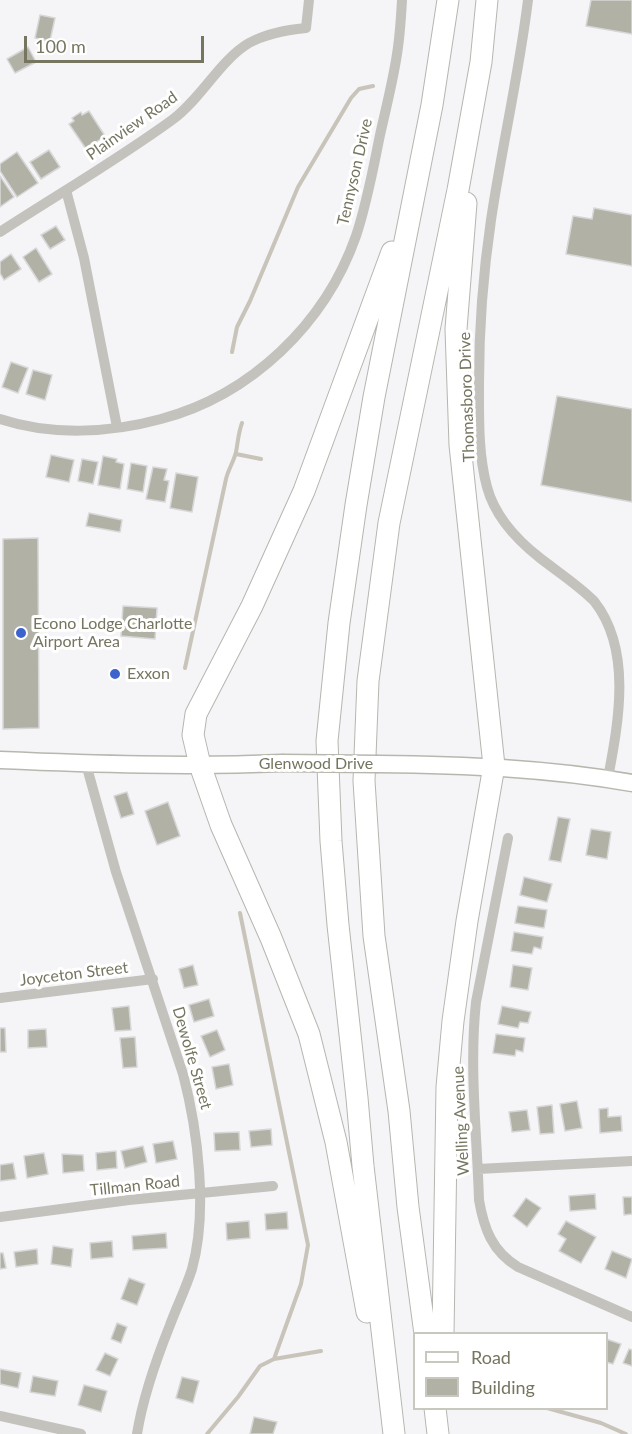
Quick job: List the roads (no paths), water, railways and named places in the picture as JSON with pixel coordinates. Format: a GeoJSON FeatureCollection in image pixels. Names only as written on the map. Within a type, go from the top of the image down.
{"type":"FeatureCollection","features":[{"type":"Feature","properties":{"kind":"highway"},"geometry":{"type":"LineString","coordinates":[[394,1434],[338,925],[331,841],[327,741],[339,623],[356,505],[374,397],[432,105],[448,0]]}},
{"type":"Feature","properties":{"kind":"highway"},"geometry":{"type":"LineString","coordinates":[[425,1332],[408,1207],[399,1111],[375,936],[364,781],[368,681],[382,563],[472,112],[481,62],[487,0]]}},
{"type":"Feature","properties":{"kind":"highway"},"geometry":{"type":"LineString","coordinates":[[443,1332],[445,1151],[450,1055],[467,921],[494,766],[460,445],[456,329],[472,112]]}},
{"type":"Feature","properties":{"kind":"highway"},"geometry":{"type":"LineString","coordinates":[[389,1391],[370,1327],[336,1142],[309,1034],[271,938],[227,841],[200,765],[193,735],[196,714],[252,606],[297,509],[414,194]]}},
{"type":"Feature","properties":{"kind":"highway"},"geometry":{"type":"LineString","coordinates":[[435,1410],[439,1434]]}},
{"type":"Feature","properties":{"kind":"highway"},"geometry":{"type":"LineString","coordinates":[[439,1434],[440,1410]]}},
{"type":"Feature","properties":{"kind":"street","name":"Plainview Road"},"geometry":{"type":"LineString","coordinates":[[0,232],[174,119],[208,85],[236,52],[250,42],[278,32],[306,28],[309,0]]}},
{"type":"Feature","properties":{"kind":"street","name":"Tennyson Drive"},"geometry":{"type":"LineString","coordinates":[[0,419],[36,429],[57,430],[117,427],[146,423],[175,415],[228,392],[253,375],[300,332],[320,306],[341,270],[366,205],[397,54],[402,0]]}},
{"type":"Feature","properties":{"kind":"street","name":"Thomasboro Drive"},"geometry":{"type":"LineString","coordinates":[[528,0],[491,218],[481,304],[479,399],[482,459],[487,488],[497,513],[519,541],[593,601],[615,634],[623,666],[623,685],[608,778]]}},
{"type":"Feature","properties":{"kind":"street"},"geometry":{"type":"LineString","coordinates":[[66,190],[84,258],[117,427]]}},
{"type":"Feature","properties":{"kind":"street","name":"Glenwood Drive"},"geometry":{"type":"LineString","coordinates":[[0,760],[86,764],[282,763],[494,766],[564,772],[632,783]]}},
{"type":"Feature","properties":{"kind":"street","name":"Dewolfe Street"},"geometry":{"type":"LineString","coordinates":[[86,764],[117,872],[153,979],[191,1105],[199,1162],[197,1243],[191,1270],[147,1389],[137,1434]]}},
{"type":"Feature","properties":{"kind":"street","name":"Welling Avenue"},"geometry":{"type":"LineString","coordinates":[[508,838],[473,1025],[472,1058],[483,1220],[490,1239],[506,1259],[518,1267],[632,1317]]}},
{"type":"Feature","properties":{"kind":"street","name":"Joyceton Street"},"geometry":{"type":"LineString","coordinates":[[0,998],[153,979]]}},
{"type":"Feature","properties":{"kind":"street"},"geometry":{"type":"LineString","coordinates":[[478,1169],[632,1161]]}},
{"type":"Feature","properties":{"kind":"street","name":"Tillman Road"},"geometry":{"type":"LineString","coordinates":[[0,1217],[129,1200],[273,1186]]}},
{"type":"Feature","properties":{"kind":"street"},"geometry":{"type":"LineString","coordinates":[[0,1416],[81,1434]]}},
{"type":"Feature","properties":{"kind":"waterway"},"geometry":{"type":"LineString","coordinates":[[232,352],[237,327],[298,187],[351,98],[359,89],[373,86]]}},
{"type":"Feature","properties":{"kind":"waterway"},"geometry":{"type":"LineString","coordinates":[[185,668],[226,479],[235,455],[242,423]]}},
{"type":"Feature","properties":{"kind":"waterway"},"geometry":{"type":"LineString","coordinates":[[236,454],[261,459]]}},
{"type":"Feature","properties":{"kind":"waterway"},"geometry":{"type":"LineString","coordinates":[[240,913],[308,1245],[301,1284],[274,1359]]}},
{"type":"Feature","properties":{"kind":"waterway"},"geometry":{"type":"LineString","coordinates":[[207,1434],[260,1366],[274,1359],[321,1351]]}},
{"type":"Feature","properties":{"kind":"waterway"},"geometry":{"type":"LineString","coordinates":[[554,1410],[601,1423],[626,1434]]}},
{"type":"Feature","properties":{"kind":"place","name":"Econo Lodge Charlotte Airport Area"},"geometry":{"type":"Point","coordinates":[21,633]}},
{"type":"Feature","properties":{"kind":"place","name":"Exxon"},"geometry":{"type":"Point","coordinates":[115,674]}}]}
